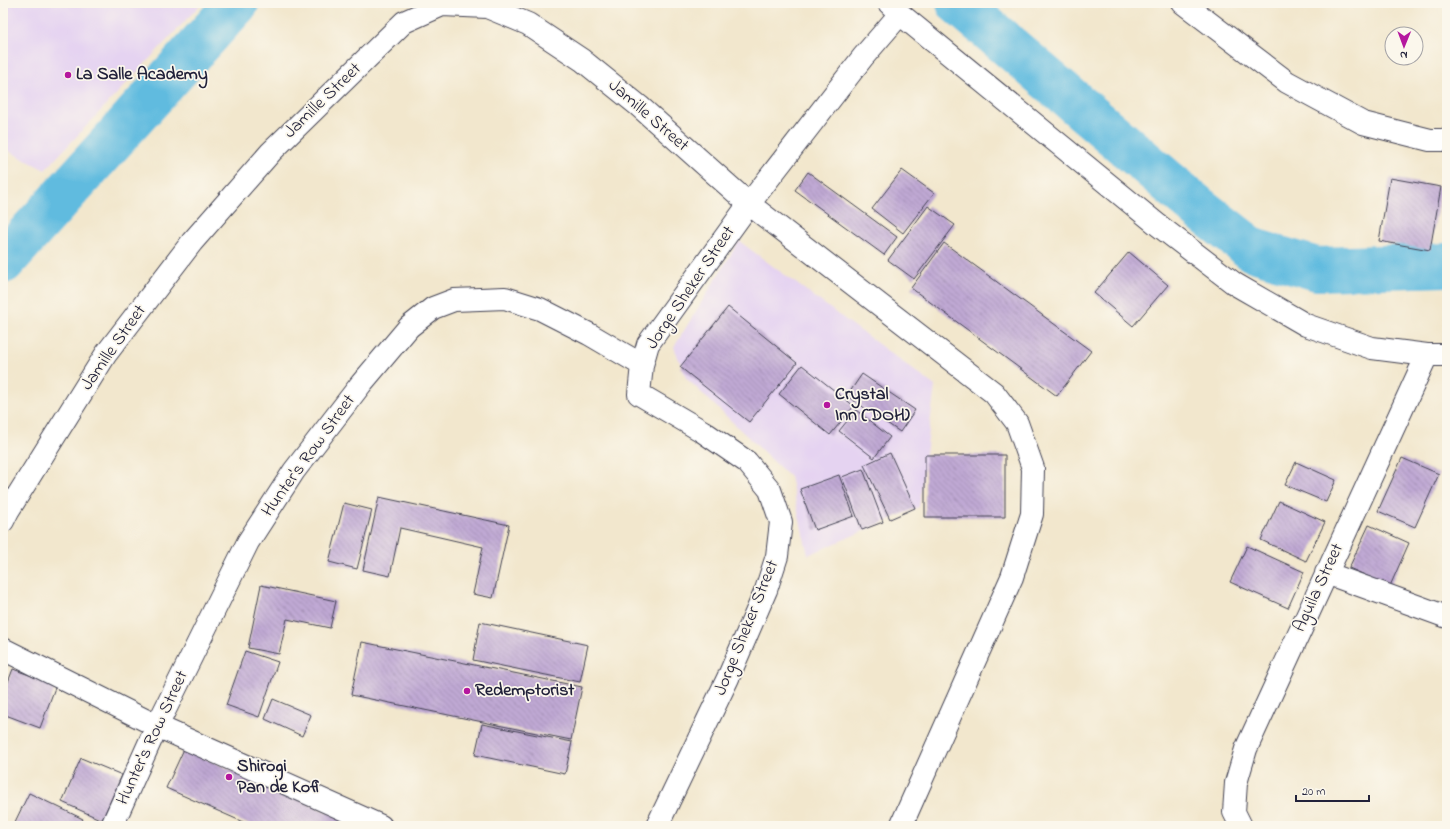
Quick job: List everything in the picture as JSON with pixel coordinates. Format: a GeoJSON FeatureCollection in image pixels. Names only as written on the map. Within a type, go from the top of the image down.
{"type":"FeatureCollection","features":[{"type":"Feature","properties":{"kind":"street"},"geometry":{"type":"LineString","coordinates":[[1183,3],[1287,82],[1363,123],[1430,140],[1447,140]]}},
{"type":"Feature","properties":{"kind":"street","name":"Jamille Street"},"geometry":{"type":"LineString","coordinates":[[3,521],[12,504],[106,354],[192,242],[271,152],[404,22],[442,5],[487,7],[528,24],[582,60],[627,97],[749,204],[994,393],[1017,423],[1033,468],[1032,514],[1012,577],[901,826]]}},
{"type":"Feature","properties":{"kind":"street"},"geometry":{"type":"LineString","coordinates":[[895,9],[1158,225],[1235,284],[1306,325],[1372,348],[1437,355]]}},
{"type":"Feature","properties":{"kind":"street","name":"Jorge Sheker Street"},"geometry":{"type":"LineString","coordinates":[[657,826],[728,678],[766,590],[778,556],[781,522],[770,490],[747,462],[702,431],[639,394],[642,366],[648,344],[749,204],[863,57],[895,9]]}},
{"type":"Feature","properties":{"kind":"street","name":"Hunter's Row Street"},"geometry":{"type":"LineString","coordinates":[[112,826],[157,726],[248,542],[294,471],[409,327],[433,308],[454,300],[505,298],[540,309],[589,334],[642,366]]}},
{"type":"Feature","properties":{"kind":"street","name":"Aguila Street"},"geometry":{"type":"LineString","coordinates":[[1242,826],[1234,812],[1236,783],[1246,749],[1326,573],[1437,355]]}},
{"type":"Feature","properties":{"kind":"street"},"geometry":{"type":"LineString","coordinates":[[1326,573],[1447,617]]}},
{"type":"Feature","properties":{"kind":"street"},"geometry":{"type":"LineString","coordinates":[[3,649],[157,726],[376,825]]}},
{"type":"Feature","properties":{"kind":"shaded area","name":"La Salle Academy"},"geometry":{"type":"Polygon","coordinates":[[[3,3],[202,3],[45,170],[3,148],[3,3]]]}},
{"type":"Feature","properties":{"kind":"shaded area"},"geometry":{"type":"Polygon","coordinates":[[[739,241],[935,386],[919,507],[808,555],[790,477],[686,378],[674,347],[739,241]]]}},
{"type":"Feature","properties":{"kind":"building"},"geometry":{"type":"Polygon","coordinates":[[[902,170],[934,193],[903,233],[872,209],[902,170]]]}},
{"type":"Feature","properties":{"kind":"building"},"geometry":{"type":"Polygon","coordinates":[[[808,172],[897,237],[884,255],[795,190],[808,172]]]}},
{"type":"Feature","properties":{"kind":"building"},"geometry":{"type":"Polygon","coordinates":[[[1390,178],[1441,187],[1430,250],[1379,241],[1390,178]]]}},
{"type":"Feature","properties":{"kind":"building"},"geometry":{"type":"Polygon","coordinates":[[[928,206],[955,225],[914,279],[888,260],[928,206]]]}},
{"type":"Feature","properties":{"kind":"building"},"geometry":{"type":"Polygon","coordinates":[[[944,243],[1091,351],[1057,396],[911,288],[944,243]]]}},
{"type":"Feature","properties":{"kind":"building"},"geometry":{"type":"Polygon","coordinates":[[[1129,252],[1168,285],[1133,326],[1094,293],[1129,252]]]}},
{"type":"Feature","properties":{"kind":"building"},"geometry":{"type":"Polygon","coordinates":[[[728,307],[797,363],[749,422],[680,367],[728,307]]]}},
{"type":"Feature","properties":{"kind":"building"},"geometry":{"type":"Polygon","coordinates":[[[802,365],[854,406],[830,435],[779,394],[802,365]]]}},
{"type":"Feature","properties":{"kind":"building"},"geometry":{"type":"Polygon","coordinates":[[[862,374],[915,410],[900,432],[847,396],[862,374]]]}},
{"type":"Feature","properties":{"kind":"building"},"geometry":{"type":"Polygon","coordinates":[[[856,410],[890,437],[874,458],[839,431],[856,410]]]}},
{"type":"Feature","properties":{"kind":"building"},"geometry":{"type":"Polygon","coordinates":[[[890,453],[915,508],[890,519],[864,465],[890,453]]]}},
{"type":"Feature","properties":{"kind":"building"},"geometry":{"type":"Polygon","coordinates":[[[925,455],[1005,455],[1005,517],[925,517],[925,455]]]}},
{"type":"Feature","properties":{"kind":"building"},"geometry":{"type":"Polygon","coordinates":[[[1402,458],[1439,474],[1415,527],[1378,511],[1402,458]]]}},
{"type":"Feature","properties":{"kind":"building"},"geometry":{"type":"Polygon","coordinates":[[[1296,462],[1336,480],[1326,502],[1285,485],[1296,462]]]}},
{"type":"Feature","properties":{"kind":"building"},"geometry":{"type":"Polygon","coordinates":[[[863,469],[883,522],[862,530],[842,477],[863,469]]]}},
{"type":"Feature","properties":{"kind":"building"},"geometry":{"type":"Polygon","coordinates":[[[839,475],[854,516],[815,530],[800,489],[839,475]]]}},
{"type":"Feature","properties":{"kind":"building"},"geometry":{"type":"Polygon","coordinates":[[[379,497],[509,525],[493,598],[473,594],[483,547],[400,528],[390,576],[363,570],[379,497]]]}},
{"type":"Feature","properties":{"kind":"building"},"geometry":{"type":"Polygon","coordinates":[[[1279,501],[1325,522],[1306,561],[1261,540],[1279,501]]]}},
{"type":"Feature","properties":{"kind":"building"},"geometry":{"type":"Polygon","coordinates":[[[344,503],[372,510],[357,569],[329,562],[344,503]]]}},
{"type":"Feature","properties":{"kind":"building"},"geometry":{"type":"Polygon","coordinates":[[[1369,525],[1409,543],[1390,586],[1349,568],[1369,525]]]}},
{"type":"Feature","properties":{"kind":"building"},"geometry":{"type":"Polygon","coordinates":[[[1247,546],[1304,572],[1288,608],[1230,582],[1247,546]]]}},
{"type":"Feature","properties":{"kind":"building"},"geometry":{"type":"Polygon","coordinates":[[[261,585],[336,601],[330,628],[287,619],[279,654],[248,648],[261,585]]]}},
{"type":"Feature","properties":{"kind":"building"},"geometry":{"type":"Polygon","coordinates":[[[480,622],[588,645],[580,682],[473,660],[480,622]]]}},
{"type":"Feature","properties":{"kind":"building","name":"Redemptorist"},"geometry":{"type":"Polygon","coordinates":[[[362,642],[582,687],[571,740],[351,695],[362,642]]]}},
{"type":"Feature","properties":{"kind":"building"},"geometry":{"type":"Polygon","coordinates":[[[245,651],[278,662],[259,717],[226,705],[245,651]]]}},
{"type":"Feature","properties":{"kind":"building"},"geometry":{"type":"Polygon","coordinates":[[[13,669],[56,685],[40,728],[3,714],[3,695],[13,669]]]}},
{"type":"Feature","properties":{"kind":"building"},"geometry":{"type":"Polygon","coordinates":[[[273,699],[311,715],[302,736],[265,719],[273,699]]]}},
{"type":"Feature","properties":{"kind":"building"},"geometry":{"type":"Polygon","coordinates":[[[482,724],[572,742],[565,774],[475,755],[482,724]]]}},
{"type":"Feature","properties":{"kind":"building"},"geometry":{"type":"Polygon","coordinates":[[[184,749],[352,823],[350,826],[252,826],[166,788],[184,749]]]}},
{"type":"Feature","properties":{"kind":"building"},"geometry":{"type":"Polygon","coordinates":[[[81,758],[122,775],[102,820],[62,802],[81,758]]]}},
{"type":"Feature","properties":{"kind":"building"},"geometry":{"type":"Polygon","coordinates":[[[29,793],[83,819],[79,826],[13,826],[29,793]]]}},
{"type":"Feature","properties":{"kind":"waterway"},"geometry":{"type":"LineString","coordinates":[[3,262],[237,3]]}},
{"type":"Feature","properties":{"kind":"waterway"},"geometry":{"type":"LineString","coordinates":[[958,3],[1200,209],[1253,250],[1317,269],[1447,265]]}},
{"type":"Feature","properties":{"kind":"place","name":"La Salle Academy"},"geometry":{"type":"Point","coordinates":[68,75]}},
{"type":"Feature","properties":{"kind":"place","name":"Crystal Inn (DOH)"},"geometry":{"type":"Point","coordinates":[827,405]}},
{"type":"Feature","properties":{"kind":"place","name":"Redemptorist"},"geometry":{"type":"Point","coordinates":[467,691]}},
{"type":"Feature","properties":{"kind":"place","name":"Shirogi Pan de Kofi"},"geometry":{"type":"Point","coordinates":[229,777]}}]}
